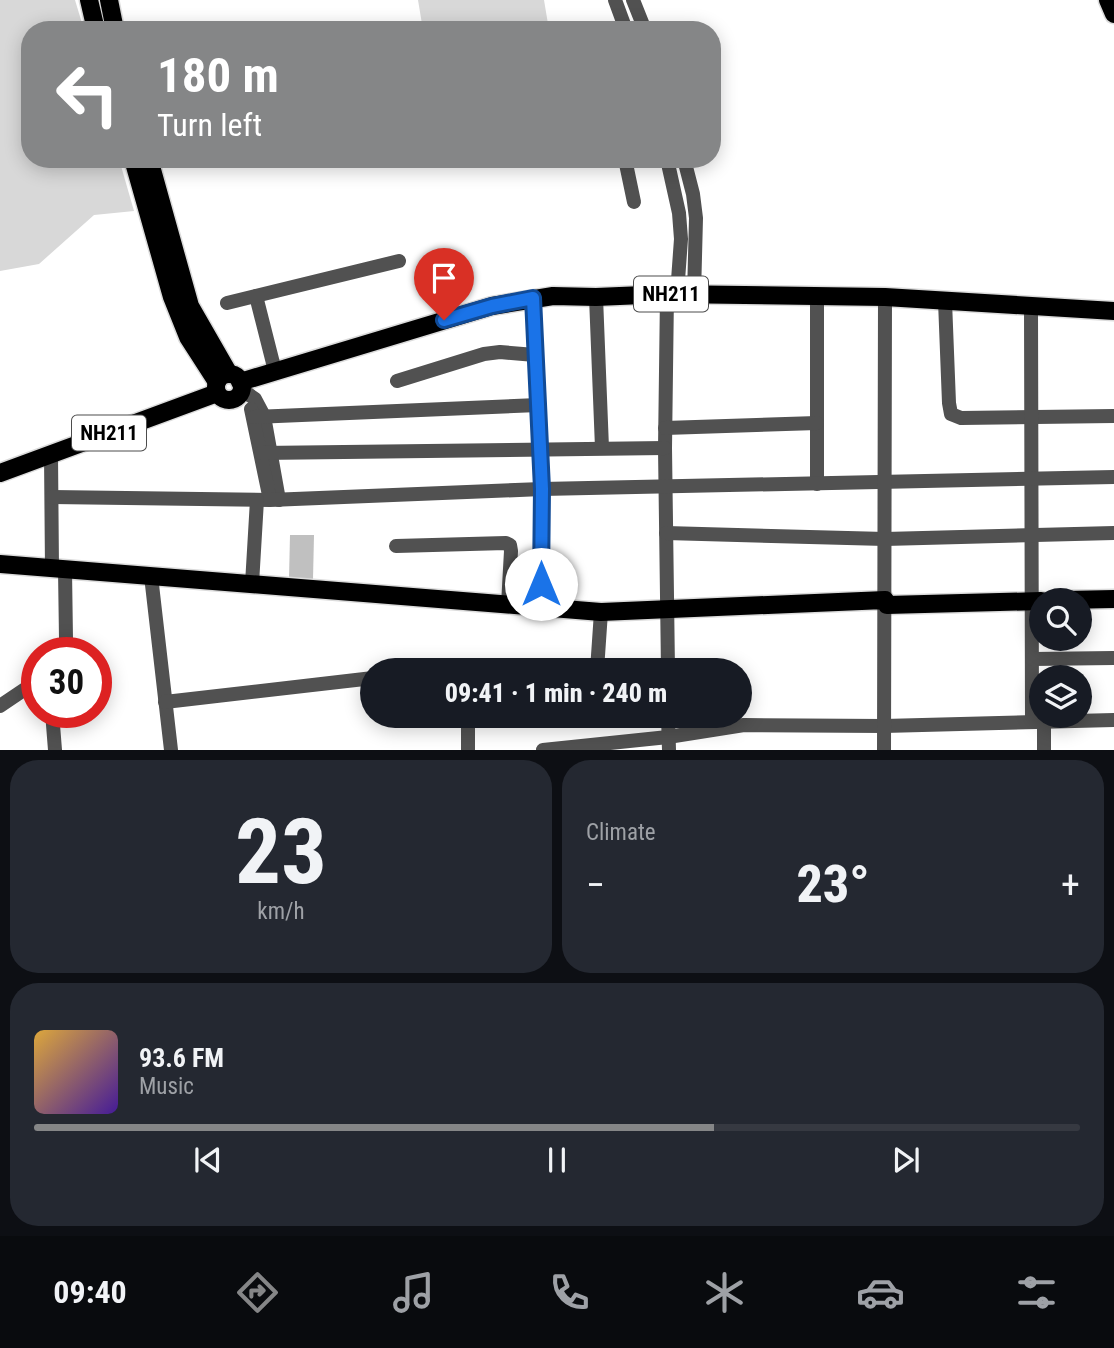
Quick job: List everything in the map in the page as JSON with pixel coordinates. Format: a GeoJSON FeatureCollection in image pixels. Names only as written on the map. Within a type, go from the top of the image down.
{"type":"FeatureCollection","features":[{"type":"Feature","properties":{"kind":"main road"},"geometry":{"type":"LineString","coordinates":[[89,0],[94,21]]}},
{"type":"Feature","properties":{"kind":"main road"},"geometry":{"type":"LineString","coordinates":[[109,0],[113,21]]}},
{"type":"Feature","properties":{"kind":"main road"},"geometry":{"type":"LineString","coordinates":[[1108,0],[1114,14]]}},
{"type":"Feature","properties":{"kind":"main road"},"geometry":{"type":"LineString","coordinates":[[136,168],[172,297],[188,337],[231,386]]}},
{"type":"Feature","properties":{"kind":"main road"},"geometry":{"type":"LineString","coordinates":[[152,168],[190,306],[231,386]]}},
{"type":"Feature","properties":{"kind":"main road","name":"NH211"},"geometry":{"type":"LineString","coordinates":[[0,473],[275,371],[492,306],[533,298],[680,295],[885,297],[1114,311]]}},
{"type":"Feature","properties":{"kind":"main road"},"geometry":{"type":"LineString","coordinates":[[0,564],[601,612],[885,600],[887,605],[1029,601]]}},
{"type":"Feature","properties":{"kind":"main road"},"geometry":{"type":"LineString","coordinates":[[1092,599],[1114,599]]}},
{"type":"Feature","properties":{"kind":"street"},"geometry":{"type":"LineString","coordinates":[[615,0],[623,21]]}},
{"type":"Feature","properties":{"kind":"street"},"geometry":{"type":"LineString","coordinates":[[633,0],[641,21]]}},
{"type":"Feature","properties":{"kind":"street"},"geometry":{"type":"LineString","coordinates":[[627,168],[634,202]]}},
{"type":"Feature","properties":{"kind":"street"},"geometry":{"type":"LineString","coordinates":[[669,168],[679,213],[680,295]]}},
{"type":"Feature","properties":{"kind":"street"},"geometry":{"type":"LineString","coordinates":[[667,658],[665,428],[680,295],[696,218],[686,168]]}},
{"type":"Feature","properties":{"kind":"street"},"geometry":{"type":"LineString","coordinates":[[227,303],[398,261]]}},
{"type":"Feature","properties":{"kind":"street"},"geometry":{"type":"LineString","coordinates":[[256,296],[275,371]]}},
{"type":"Feature","properties":{"kind":"street"},"geometry":{"type":"LineString","coordinates":[[817,296],[817,484]]}},
{"type":"Feature","properties":{"kind":"street"},"geometry":{"type":"LineString","coordinates":[[596,297],[601,448]]}},
{"type":"Feature","properties":{"kind":"street"},"geometry":{"type":"LineString","coordinates":[[884,750],[885,297]]}},
{"type":"Feature","properties":{"kind":"street"},"geometry":{"type":"LineString","coordinates":[[533,298],[542,489],[541,607]]}},
{"type":"Feature","properties":{"kind":"street"},"geometry":{"type":"LineString","coordinates":[[945,301],[948,403],[951,414],[961,418],[1114,416]]}},
{"type":"Feature","properties":{"kind":"street"},"geometry":{"type":"LineString","coordinates":[[1031,307],[1032,535],[1035,588]]}},
{"type":"Feature","properties":{"kind":"street"},"geometry":{"type":"LineString","coordinates":[[397,381],[484,354],[500,352],[536,355]]}},
{"type":"Feature","properties":{"kind":"street"},"geometry":{"type":"LineString","coordinates":[[231,386],[259,416],[266,453],[268,500],[252,584]]}},
{"type":"Feature","properties":{"kind":"street"},"geometry":{"type":"LineString","coordinates":[[259,416],[538,405]]}},
{"type":"Feature","properties":{"kind":"street"},"geometry":{"type":"LineString","coordinates":[[665,428],[817,423]]}},
{"type":"Feature","properties":{"kind":"street"},"geometry":{"type":"LineString","coordinates":[[266,453],[665,448]]}},
{"type":"Feature","properties":{"kind":"street"},"geometry":{"type":"LineString","coordinates":[[51,455],[52,497],[66,637]]}},
{"type":"Feature","properties":{"kind":"street"},"geometry":{"type":"LineString","coordinates":[[52,497],[268,500],[542,489],[1114,477]]}},
{"type":"Feature","properties":{"kind":"street"},"geometry":{"type":"LineString","coordinates":[[666,533],[885,538],[1114,533]]}},
{"type":"Feature","properties":{"kind":"street"},"geometry":{"type":"LineString","coordinates":[[396,546],[497,542],[510,545],[508,605]]}},
{"type":"Feature","properties":{"kind":"street"},"geometry":{"type":"LineString","coordinates":[[151,576],[171,750]]}},
{"type":"Feature","properties":{"kind":"street"},"geometry":{"type":"LineString","coordinates":[[598,658],[601,612]]}},
{"type":"Feature","properties":{"kind":"street"},"geometry":{"type":"LineString","coordinates":[[1033,651],[1033,665]]}},
{"type":"Feature","properties":{"kind":"street"},"geometry":{"type":"LineString","coordinates":[[1032,659],[1114,658]]}},
{"type":"Feature","properties":{"kind":"street"},"geometry":{"type":"LineString","coordinates":[[165,702],[360,680]]}},
{"type":"Feature","properties":{"kind":"street"},"geometry":{"type":"LineString","coordinates":[[0,706],[21,692]]}},
{"type":"Feature","properties":{"kind":"street"},"geometry":{"type":"LineString","coordinates":[[542,750],[668,743],[744,725],[884,726],[1029,720]]}},
{"type":"Feature","properties":{"kind":"street"},"geometry":{"type":"LineString","coordinates":[[1092,720],[1114,720]]}},
{"type":"Feature","properties":{"kind":"street"},"geometry":{"type":"LineString","coordinates":[[53,728],[55,750]]}},
{"type":"Feature","properties":{"kind":"street"},"geometry":{"type":"LineString","coordinates":[[468,728],[468,750]]}},
{"type":"Feature","properties":{"kind":"street"},"geometry":{"type":"LineString","coordinates":[[1040,728],[1044,750]]}},
{"type":"Feature","properties":{"kind":"shaded area"},"geometry":{"type":"Polygon","coordinates":[[[0,0],[75,0],[81,21],[21,21],[21,168],[122,168],[134,211],[94,215],[39,264],[0,271],[0,0]]]}},
{"type":"Feature","properties":{"kind":"shaded area"},"geometry":{"type":"Polygon","coordinates":[[[418,0],[544,0],[548,21],[422,21],[418,0]]]}},
{"type":"Feature","properties":{"kind":"building"},"geometry":{"type":"Polygon","coordinates":[[[290,535],[314,535],[313,579],[289,579],[290,535]]]}},
{"type":"Feature","properties":{"kind":"route"},"geometry":{"type":"LineString","coordinates":[[444,320],[533,298],[542,489],[541,584]]}}]}
